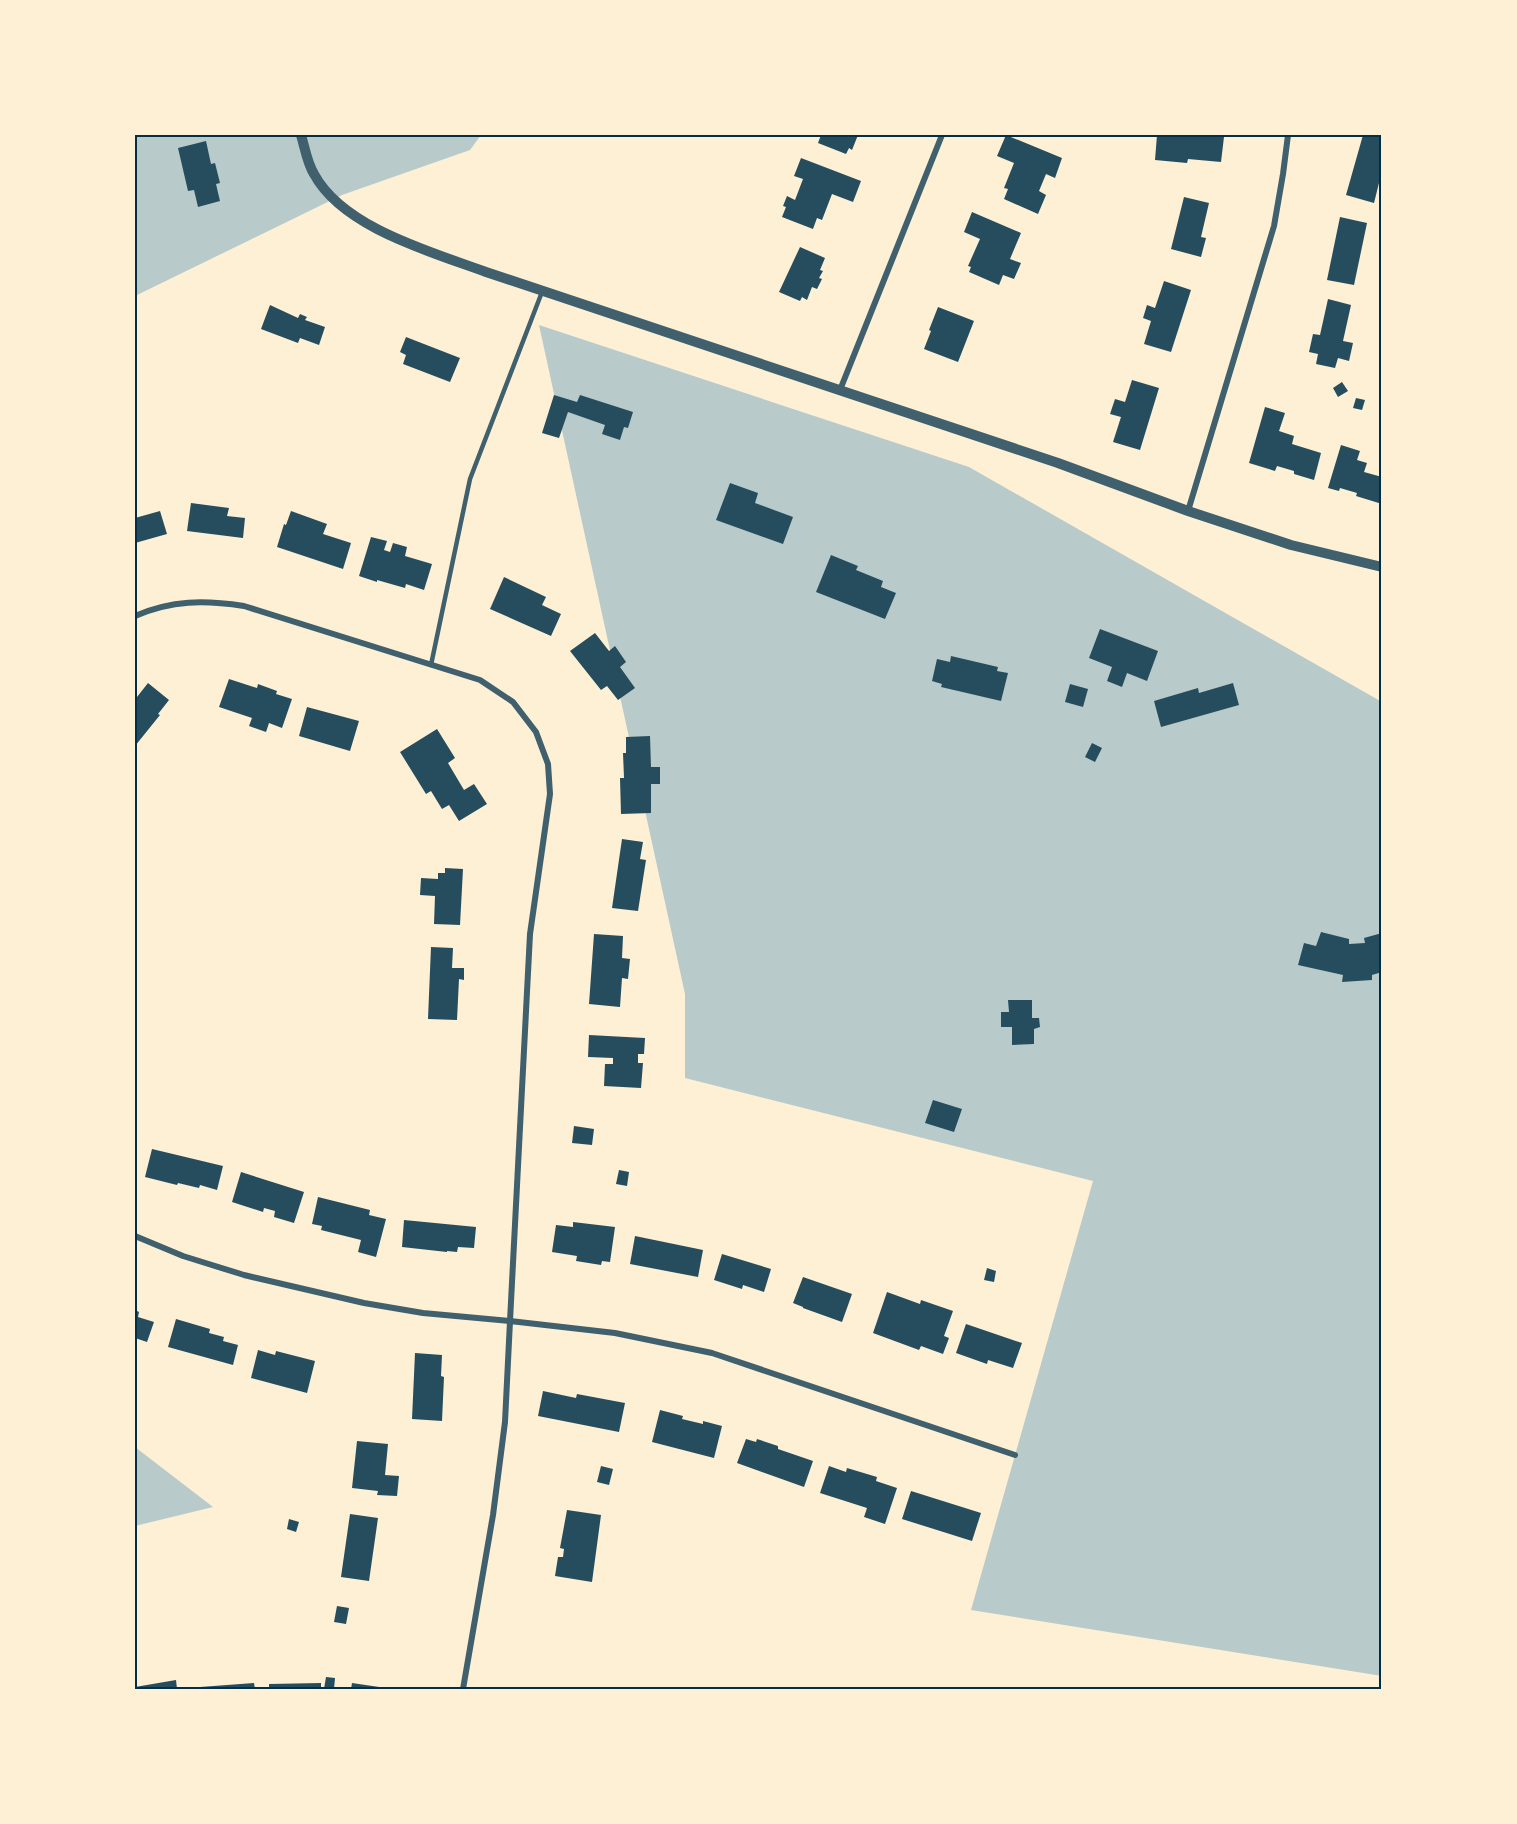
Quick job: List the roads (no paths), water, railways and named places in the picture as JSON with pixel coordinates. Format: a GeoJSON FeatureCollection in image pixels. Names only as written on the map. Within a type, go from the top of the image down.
{"type":"FeatureCollection","features":[{"type":"Feature","properties":{"kind":"street"},"geometry":{"type":"LineString","coordinates":[[301,135],[312,173],[326,192],[341,207],[394,238],[543,291],[1058,463],[1188,511],[1291,545],[1382,567]]}},
{"type":"Feature","properties":{"kind":"street"},"geometry":{"type":"LineString","coordinates":[[840,390],[942,135]]}},
{"type":"Feature","properties":{"kind":"street"},"geometry":{"type":"LineString","coordinates":[[1188,511],[1274,226],[1288,135]]}},
{"type":"Feature","properties":{"kind":"street"},"geometry":{"type":"LineString","coordinates":[[135,616],[150,609],[181,603],[212,602],[244,606],[480,680],[513,702],[536,732],[548,764],[550,794],[530,934],[505,1422],[493,1515],[462,1689]]}},
{"type":"Feature","properties":{"kind":"street"},"geometry":{"type":"LineString","coordinates":[[135,1236],[183,1256],[244,1275],[364,1303],[423,1312],[615,1333],[712,1353],[1015,1455]]}},
{"type":"Feature","properties":{"kind":"lane"},"geometry":{"type":"LineString","coordinates":[[431,665],[470,479],[543,291]]}}]}
